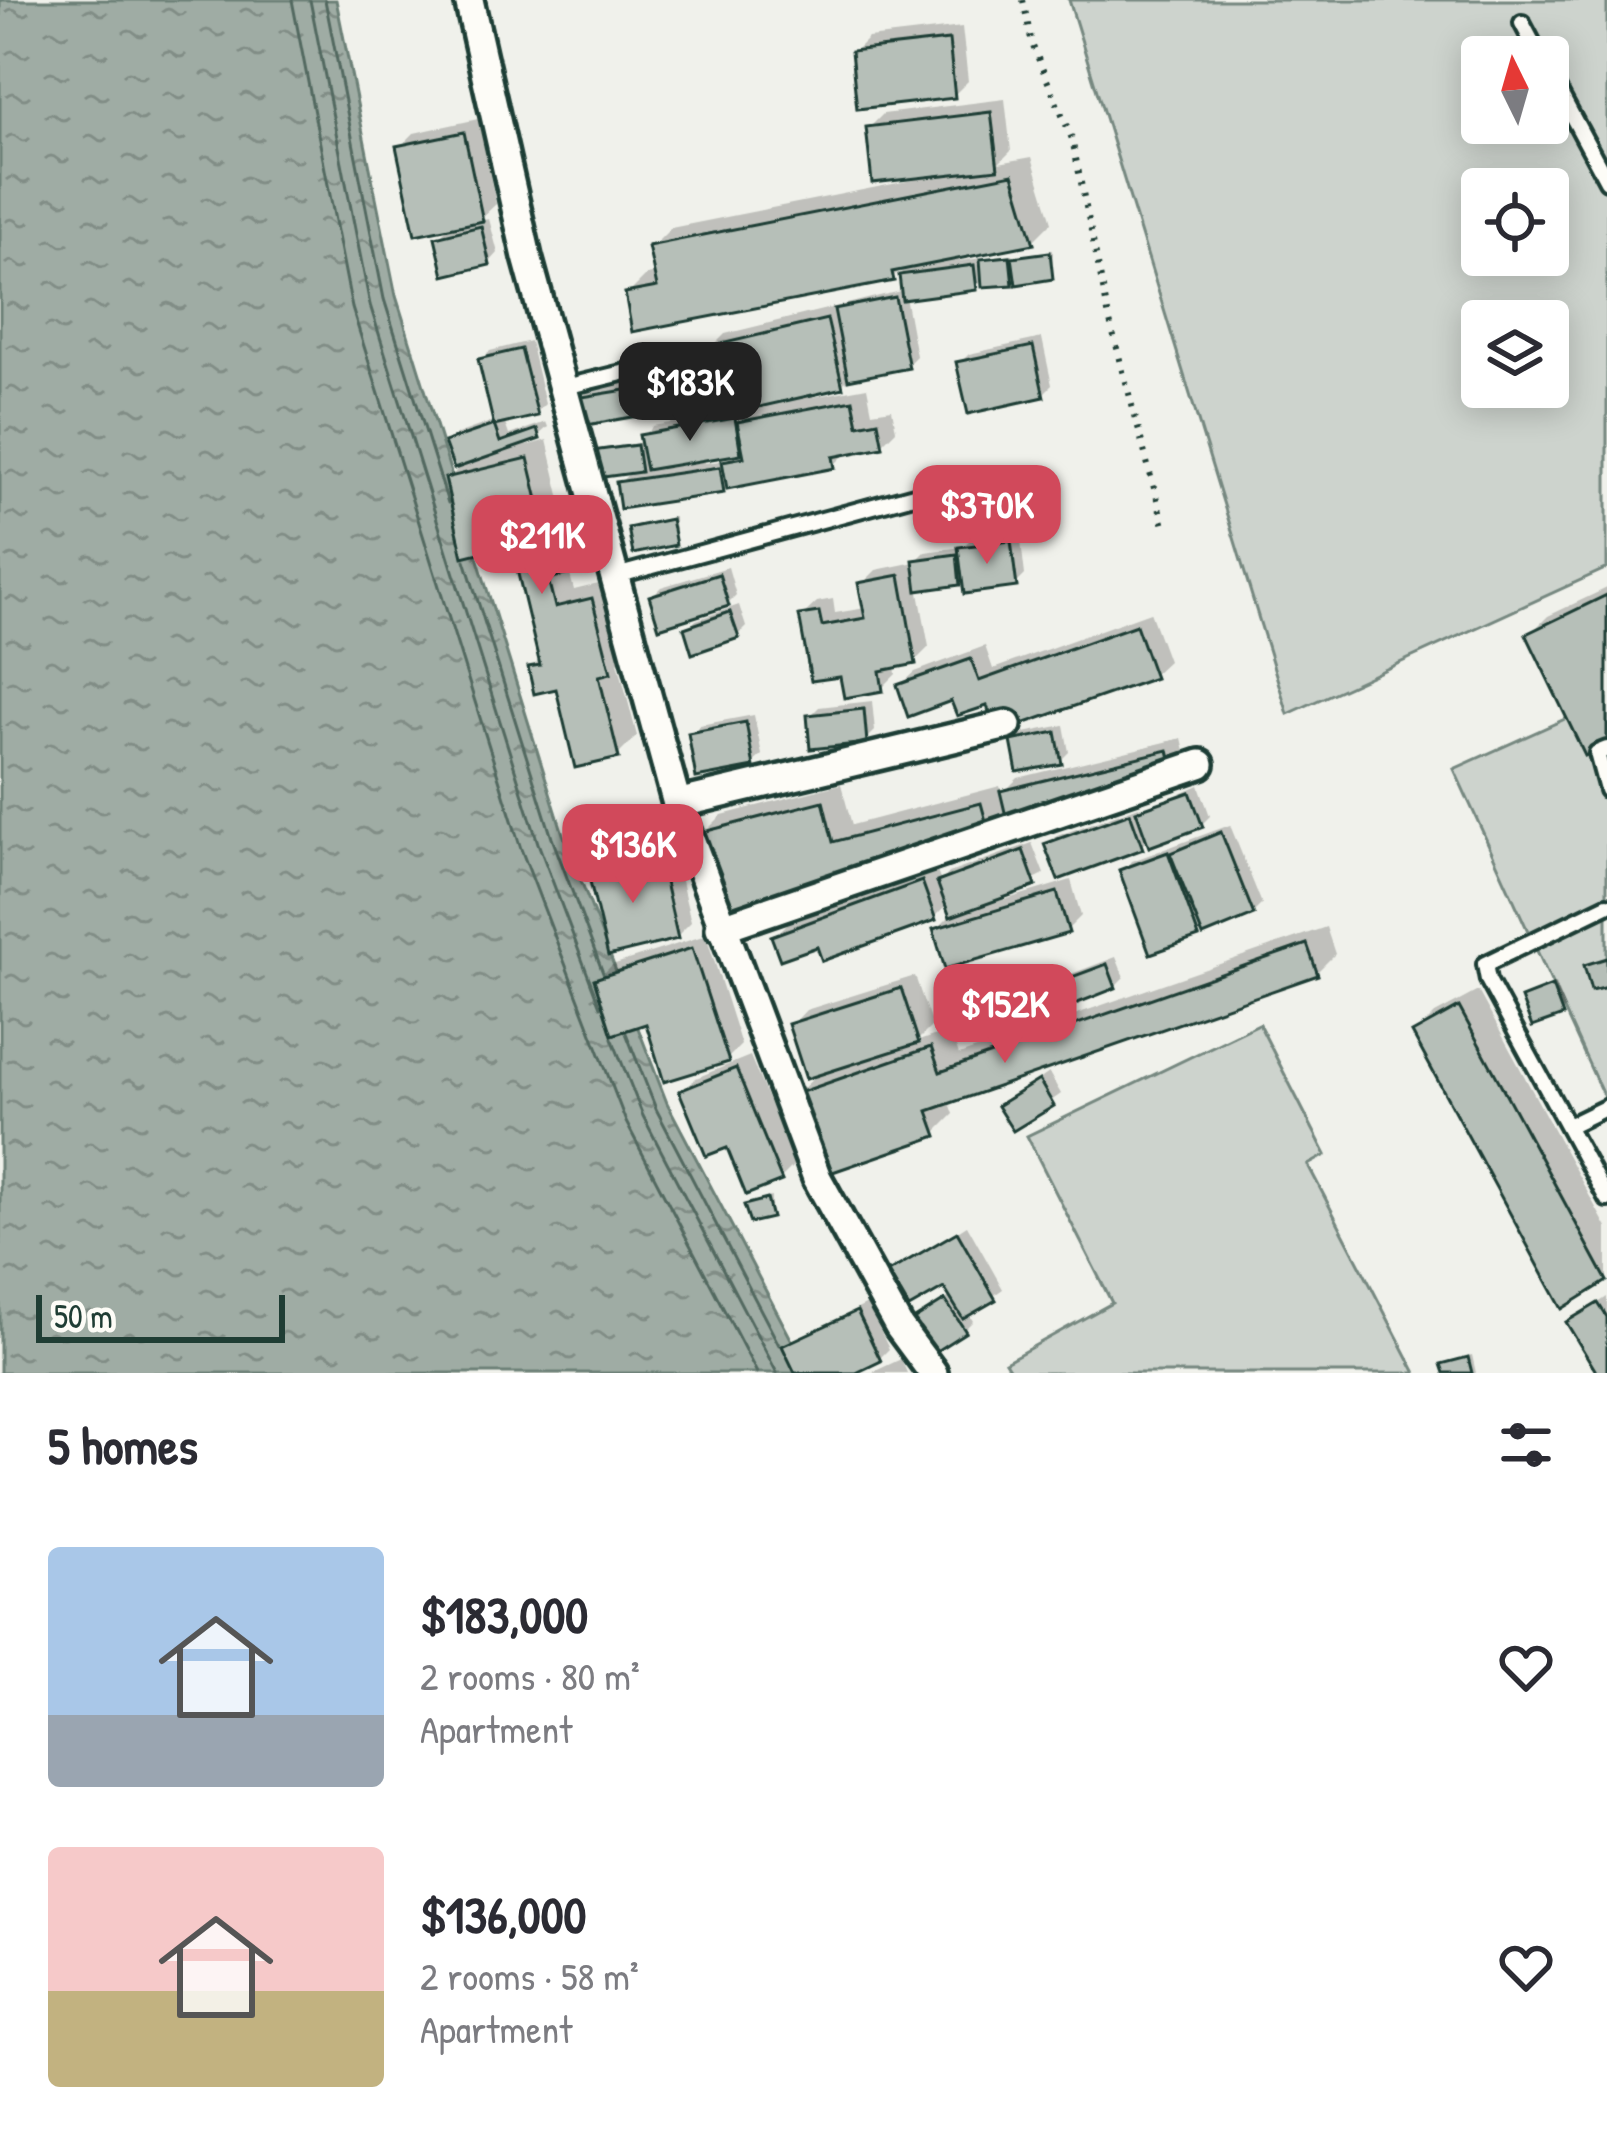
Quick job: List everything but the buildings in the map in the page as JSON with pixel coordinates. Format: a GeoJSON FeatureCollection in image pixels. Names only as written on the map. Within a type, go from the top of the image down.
{"type":"FeatureCollection","features":[{"type":"Feature","properties":{"kind":"street"},"geometry":{"type":"LineString","coordinates":[[469,0],[560,388],[677,804],[817,1178],[899,1327],[933,1373]]}},
{"type":"Feature","properties":{"kind":"street"},"geometry":{"type":"LineString","coordinates":[[677,804],[1007,725]]}},
{"type":"Feature","properties":{"kind":"street"},"geometry":{"type":"LineString","coordinates":[[720,928],[1200,764]]}},
{"type":"Feature","properties":{"kind":"lane"},"geometry":{"type":"LineString","coordinates":[[1522,23],[1529,36]]}},
{"type":"Feature","properties":{"kind":"lane"},"geometry":{"type":"LineString","coordinates":[[1569,110],[1607,181]]}},
{"type":"Feature","properties":{"kind":"lane"},"geometry":{"type":"LineString","coordinates":[[560,388],[700,354]]}},
{"type":"Feature","properties":{"kind":"lane"},"geometry":{"type":"LineString","coordinates":[[616,576],[936,489]]}},
{"type":"Feature","properties":{"kind":"lane"},"geometry":{"type":"LineString","coordinates":[[1607,749],[1597,753],[1597,767],[1607,790]]}},
{"type":"Feature","properties":{"kind":"lane"},"geometry":{"type":"LineString","coordinates":[[1607,905],[1486,964],[1489,980],[1607,1198]]}},
{"type":"Feature","properties":{"kind":"lane"},"geometry":{"type":"LineString","coordinates":[[1568,1126],[1607,1107]]}},
{"type":"Feature","properties":{"kind":"path"},"geometry":{"type":"LineString","coordinates":[[1023,0],[1032,44],[1072,139],[1109,318],[1164,526]]}},
{"type":"Feature","properties":{"kind":"shaded area"},"geometry":{"type":"Polygon","coordinates":[[[1069,0],[1607,0],[1607,568],[1288,714],[1069,0]]]}},
{"type":"Feature","properties":{"kind":"shaded area"},"geometry":{"type":"Polygon","coordinates":[[[1607,700],[1607,1104],[1454,769],[1607,700]]]}},
{"type":"Feature","properties":{"kind":"shaded area"},"geometry":{"type":"Polygon","coordinates":[[[1259,1024],[1326,1155],[1308,1165],[1416,1373],[1012,1373],[1005,1362],[1112,1303],[1027,1136],[1259,1024]]]}},
{"type":"Feature","properties":{"kind":"water"},"geometry":{"type":"Polygon","coordinates":[[[0,0],[336,0],[396,296],[563,834],[667,1103],[809,1373],[0,1373],[0,0]]]}}]}
